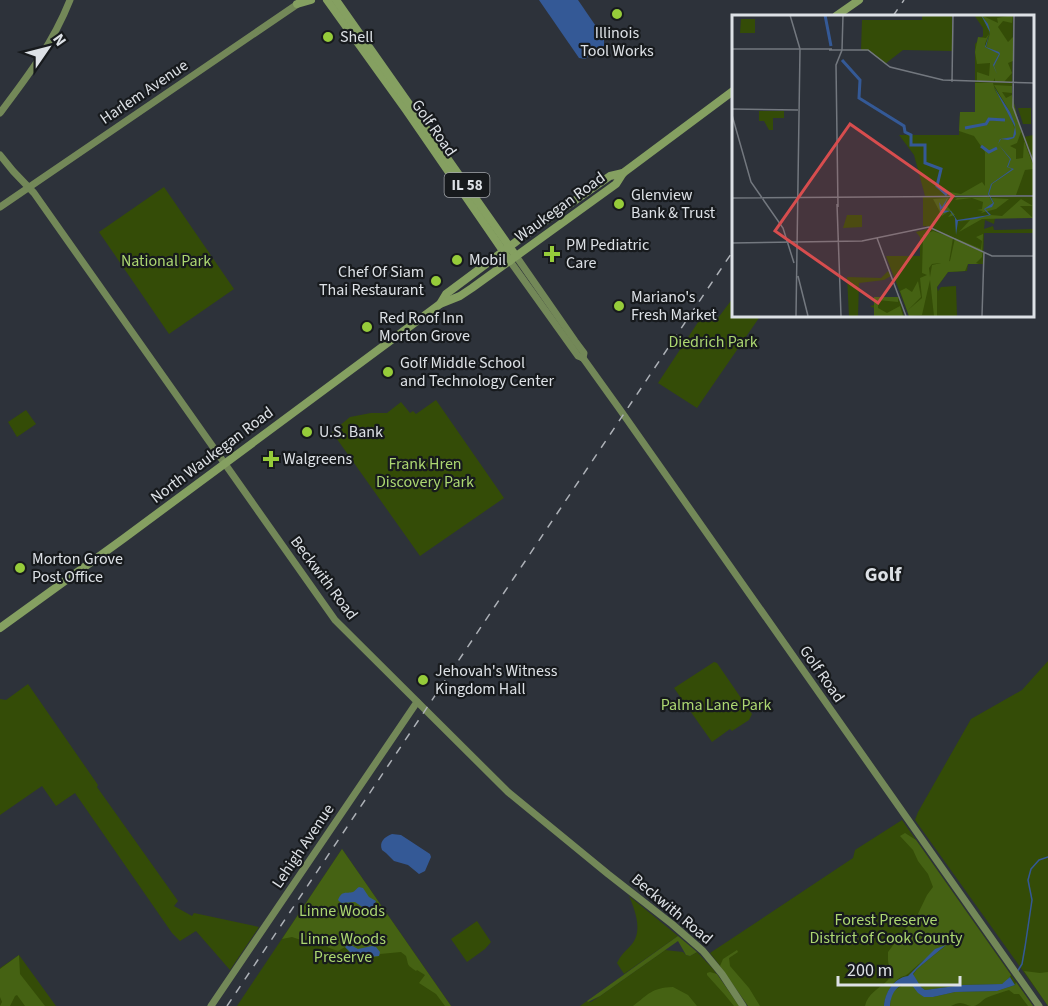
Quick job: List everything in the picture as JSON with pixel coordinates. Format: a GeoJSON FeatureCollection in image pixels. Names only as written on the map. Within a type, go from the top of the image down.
{"type":"FeatureCollection","features":[{"type":"Feature","properties":{"kind":"main road"},"geometry":{"type":"LineString","coordinates":[[300,2],[311,0]]}},
{"type":"Feature","properties":{"kind":"main road"},"geometry":{"type":"LineString","coordinates":[[317,0],[334,2]]}},
{"type":"Feature","properties":{"kind":"main road"},"geometry":{"type":"LineString","coordinates":[[837,15],[859,0]]}},
{"type":"Feature","properties":{"kind":"main road","name":"Golf Road"},"geometry":{"type":"LineString","coordinates":[[334,2],[412,120],[507,249]]}},
{"type":"Feature","properties":{"kind":"main road","name":"Golf Road"},"geometry":{"type":"LineString","coordinates":[[334,2],[513,259]]}},
{"type":"Feature","properties":{"kind":"main road","name":"Waukegan Road"},"geometry":{"type":"LineString","coordinates":[[513,259],[616,183],[623,173],[732,92]]}},
{"type":"Feature","properties":{"kind":"main road","name":"Waukegan Road"},"geometry":{"type":"LineString","coordinates":[[507,249],[610,176],[623,173]]}},
{"type":"Feature","properties":{"kind":"main road","name":"North Waukegan Road"},"geometry":{"type":"LineString","coordinates":[[440,304],[446,294],[507,249]]}},
{"type":"Feature","properties":{"kind":"main road","name":"North Waukegan Road"},"geometry":{"type":"LineString","coordinates":[[0,628],[440,304],[460,296],[513,259]]}},
{"type":"Feature","properties":{"kind":"street"},"geometry":{"type":"LineString","coordinates":[[0,112],[48,46],[70,0]]}},
{"type":"Feature","properties":{"kind":"street","name":"Harlem Avenue"},"geometry":{"type":"LineString","coordinates":[[0,207],[300,2]]}},
{"type":"Feature","properties":{"kind":"street","name":"Beckwith Road"},"geometry":{"type":"LineString","coordinates":[[0,155],[40,202],[335,620],[511,794],[689,937],[713,961],[743,1006]]}},
{"type":"Feature","properties":{"kind":"street","name":"Golf Road"},"geometry":{"type":"LineString","coordinates":[[513,259],[584,353],[583,358],[1039,1006]]}},
{"type":"Feature","properties":{"kind":"street","name":"Lehigh Avenue"},"geometry":{"type":"LineString","coordinates":[[211,1006],[417,702]]}},
{"type":"Feature","properties":{"kind":"green space","name":"National Park"},"geometry":{"type":"Polygon","coordinates":[[[164,187],[234,289],[169,334],[99,232],[164,187]]]}},
{"type":"Feature","properties":{"kind":"green space","name":"Diedrich Park"},"geometry":{"type":"Polygon","coordinates":[[[732,299],[732,316],[760,316],[697,408],[658,383],[706,310],[718,318],[732,299]]]}},
{"type":"Feature","properties":{"kind":"green space","name":"Frank Hren Discovery Park"},"geometry":{"type":"Polygon","coordinates":[[[436,400],[504,498],[420,556],[332,432],[350,417],[387,413],[401,402],[410,413],[413,411],[416,414],[436,400]]]}},
{"type":"Feature","properties":{"kind":"green space"},"geometry":{"type":"Polygon","coordinates":[[[26,410],[36,424],[17,437],[8,422],[26,410]]]}},
{"type":"Feature","properties":{"kind":"green space"},"geometry":{"type":"Polygon","coordinates":[[[1048,661],[1048,1006],[915,820],[971,719],[1022,690],[1048,661]]]}},
{"type":"Feature","properties":{"kind":"green space","name":"Palma Lane Park"},"geometry":{"type":"Polygon","coordinates":[[[714,662],[717,663],[752,714],[749,720],[732,731],[730,729],[712,742],[674,688],[714,662]]]}},
{"type":"Feature","properties":{"kind":"green space"},"geometry":{"type":"Polygon","coordinates":[[[28,684],[98,785],[97,787],[178,901],[174,906],[192,916],[194,913],[259,927],[230,970],[196,931],[180,941],[172,933],[75,793],[56,806],[42,786],[0,815],[0,699],[6,700],[28,684]]]}},
{"type":"Feature","properties":{"kind":"green space","name":"Forest Preserve District of Cook County"},"geometry":{"type":"Polygon","coordinates":[[[902,820],[1033,1006],[748,1006],[710,953],[853,858],[855,850],[902,820]]]}},
{"type":"Feature","properties":{"kind":"green space"},"geometry":{"type":"Polygon","coordinates":[[[905,833],[916,840],[1011,975],[1007,981],[1002,984],[963,985],[925,990],[913,975],[945,946],[894,983],[887,994],[884,1006],[865,1006],[871,995],[888,980],[890,976],[888,952],[907,927],[914,922],[933,887],[913,850],[900,836],[905,833]]]}},
{"type":"Feature","properties":{"kind":"green space","name":"Linne Woods Preserve"},"geometry":{"type":"Polygon","coordinates":[[[342,849],[451,1006],[237,1006],[342,849]]]}},
{"type":"Feature","properties":{"kind":"green space","name":"Linne Woods"},"geometry":{"type":"Polygon","coordinates":[[[342,849],[451,1006],[445,1006],[436,994],[419,983],[425,975],[409,966],[406,956],[401,952],[370,957],[351,953],[345,947],[338,951],[330,948],[314,935],[304,941],[292,937],[282,939],[342,849]]]}},
{"type":"Feature","properties":{"kind":"green space"},"geometry":{"type":"Polygon","coordinates":[[[629,896],[678,936],[624,974],[617,963],[632,944],[637,933],[635,914],[629,896]]]}},
{"type":"Feature","properties":{"kind":"green space"},"geometry":{"type":"Polygon","coordinates":[[[477,921],[491,942],[467,962],[451,939],[477,921]]]}},
{"type":"Feature","properties":{"kind":"green space"},"geometry":{"type":"Polygon","coordinates":[[[678,936],[697,952],[690,956],[686,955],[678,941],[600,996],[587,1001],[678,936]]]}},
{"type":"Feature","properties":{"kind":"green space"},"geometry":{"type":"Polygon","coordinates":[[[665,950],[683,952],[690,956],[697,952],[713,969],[739,1006],[580,1006],[587,1001],[591,1002],[665,950]]]}},
{"type":"Feature","properties":{"kind":"green space"},"geometry":{"type":"Polygon","coordinates":[[[737,950],[738,952],[729,958],[730,966],[749,988],[760,1006],[748,1006],[720,966],[723,959],[737,950]]]}},
{"type":"Feature","properties":{"kind":"green space"},"geometry":{"type":"Polygon","coordinates":[[[19,955],[56,1006],[0,1006],[0,968],[19,955]]]}},
{"type":"Feature","properties":{"kind":"green space"},"geometry":{"type":"Polygon","coordinates":[[[19,955],[20,974],[45,1006],[25,1006],[17,995],[10,1006],[0,1006],[2,1002],[0,969],[19,955]]]}},
{"type":"Feature","properties":{"kind":"green space"},"geometry":{"type":"Polygon","coordinates":[[[1024,971],[1048,972],[1048,1006],[1024,971]]]}},
{"type":"Feature","properties":{"kind":"green space"},"geometry":{"type":"Polygon","coordinates":[[[710,972],[717,974],[739,1006],[734,1006],[707,975],[710,972]]]}},
{"type":"Feature","properties":{"kind":"green space"},"geometry":{"type":"Polygon","coordinates":[[[1016,982],[1033,1006],[1028,1006],[1019,994],[1014,994],[1009,990],[986,998],[974,1006],[961,1003],[951,1006],[890,1006],[891,996],[895,990],[906,983],[933,997],[955,992],[997,991],[1015,985],[1016,982]]]}},
{"type":"Feature","properties":{"kind":"green space"},"geometry":{"type":"Polygon","coordinates":[[[673,987],[688,995],[697,1006],[633,1006],[655,990],[673,987]]]}},
{"type":"Feature","properties":{"kind":"water"},"geometry":{"type":"Polygon","coordinates":[[[539,0],[578,0],[604,38],[604,46],[585,59],[579,58],[539,0]]]}},
{"type":"Feature","properties":{"kind":"water"},"geometry":{"type":"Polygon","coordinates":[[[392,834],[401,835],[430,854],[431,857],[425,871],[419,874],[408,865],[394,861],[382,850],[383,840],[392,834]]]}},
{"type":"Feature","properties":{"kind":"water"},"geometry":{"type":"Polygon","coordinates":[[[359,887],[376,901],[372,910],[368,911],[355,902],[341,903],[338,900],[343,894],[353,892],[359,887]]]}},
{"type":"Feature","properties":{"kind":"water"},"geometry":{"type":"Polygon","coordinates":[[[349,944],[358,949],[376,947],[380,952],[379,956],[367,957],[359,953],[351,953],[345,947],[349,944]]]}},
{"type":"Feature","properties":{"kind":"water"},"geometry":{"type":"Polygon","coordinates":[[[946,945],[913,974],[925,990],[963,985],[1002,984],[1010,977],[1015,985],[997,991],[955,992],[924,997],[911,984],[906,984],[898,987],[890,1006],[884,1006],[888,991],[894,983],[908,976],[935,949],[946,945]]]}},
{"type":"Feature","properties":{"kind":"waterway"},"geometry":{"type":"LineString","coordinates":[[1017,972],[1022,964],[1032,900],[1028,880],[1031,869],[1039,860],[1048,857]]}},
{"type":"Feature","properties":{"kind":"railway"},"geometry":{"type":"LineString","coordinates":[[894,15],[904,0]]}},
{"type":"Feature","properties":{"kind":"railway"},"geometry":{"type":"LineString","coordinates":[[227,1006],[732,252]]}},
{"type":"Feature","properties":{"kind":"place","name":"Illinois Tool Works"},"geometry":{"type":"Point","coordinates":[617,14]}},
{"type":"Feature","properties":{"kind":"place","name":"Shell"},"geometry":{"type":"Point","coordinates":[328,37]}},
{"type":"Feature","properties":{"kind":"place","name":"Glenview Bank & Trust"},"geometry":{"type":"Point","coordinates":[619,204]}},
{"type":"Feature","properties":{"kind":"place","name":"PM Pediatric Care"},"geometry":{"type":"Point","coordinates":[552,254]}},
{"type":"Feature","properties":{"kind":"place","name":"Mobil"},"geometry":{"type":"Point","coordinates":[457,260]}},
{"type":"Feature","properties":{"kind":"place","name":"Chef Of Siam Thai Restaurant"},"geometry":{"type":"Point","coordinates":[436,281]}},
{"type":"Feature","properties":{"kind":"place","name":"Mariano's Fresh Market"},"geometry":{"type":"Point","coordinates":[619,306]}},
{"type":"Feature","properties":{"kind":"place","name":"Red Roof Inn Morton Grove"},"geometry":{"type":"Point","coordinates":[367,327]}},
{"type":"Feature","properties":{"kind":"place","name":"Golf Middle School and Technology Center"},"geometry":{"type":"Point","coordinates":[388,372]}},
{"type":"Feature","properties":{"kind":"place","name":"U.S. Bank"},"geometry":{"type":"Point","coordinates":[307,432]}},
{"type":"Feature","properties":{"kind":"place","name":"Walgreens"},"geometry":{"type":"Point","coordinates":[271,459]}},
{"type":"Feature","properties":{"kind":"place","name":"Morton Grove Post Office"},"geometry":{"type":"Point","coordinates":[20,568]}},
{"type":"Feature","properties":{"kind":"place","name":"Jehovah's Witness Kingdom Hall"},"geometry":{"type":"Point","coordinates":[423,680]}},
{"type":"Feature","properties":{"kind":"district","name":"Golf"},"geometry":{"type":"Point","coordinates":[883,575]}}]}
